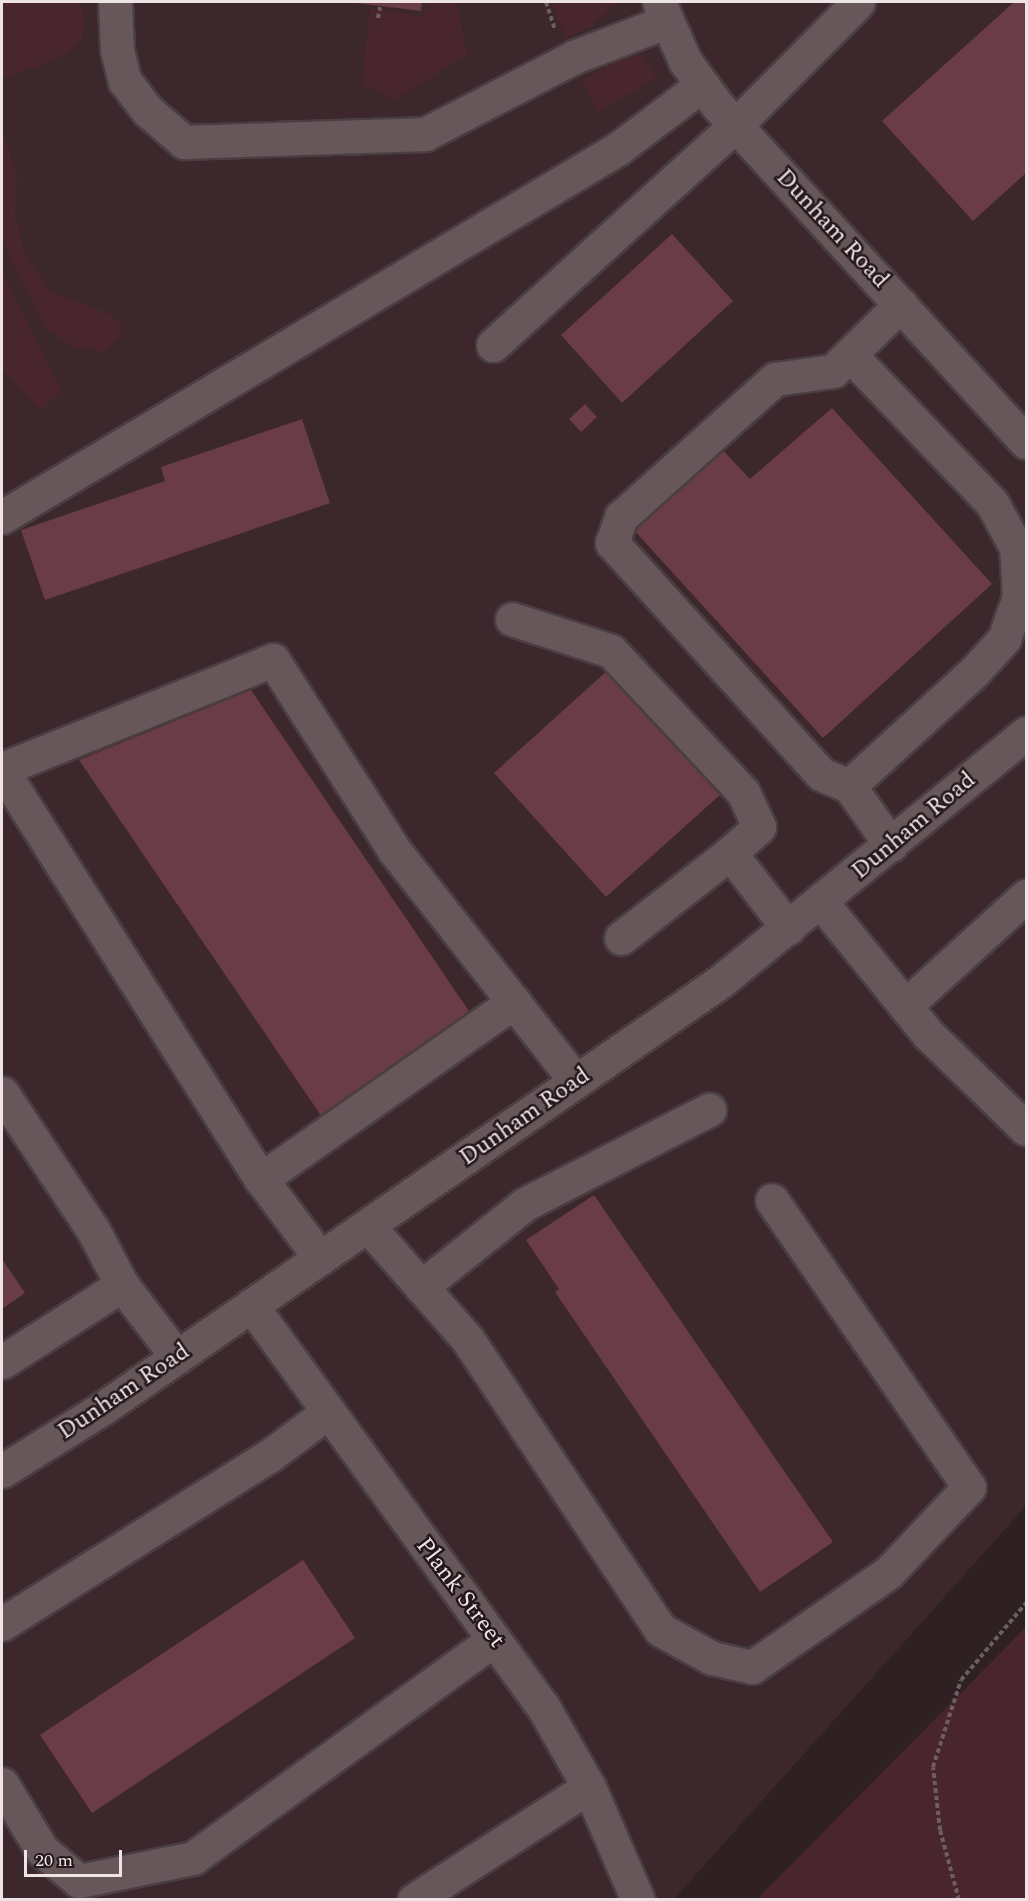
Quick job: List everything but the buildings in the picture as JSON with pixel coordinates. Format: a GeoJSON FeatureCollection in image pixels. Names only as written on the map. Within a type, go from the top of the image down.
{"type":"FeatureCollection","features":[{"type":"Feature","properties":{"kind":"street"},"geometry":{"type":"LineString","coordinates":[[115,2],[117,50],[125,81],[148,111],[184,142],[425,134],[662,12]]}},
{"type":"Feature","properties":{"kind":"street"},"geometry":{"type":"LineString","coordinates":[[493,345],[736,125],[858,2]]}},
{"type":"Feature","properties":{"kind":"street","name":"Dunham Road"},"geometry":{"type":"LineString","coordinates":[[662,12],[702,85],[736,125],[1026,439]]}},
{"type":"Feature","properties":{"kind":"street"},"geometry":{"type":"LineString","coordinates":[[2,517],[619,147],[702,85]]}},
{"type":"Feature","properties":{"kind":"street"},"geometry":{"type":"LineString","coordinates":[[891,845],[849,786],[821,774],[612,543],[621,517],[775,379],[833,371],[901,304]]}},
{"type":"Feature","properties":{"kind":"street"},"geometry":{"type":"LineString","coordinates":[[849,786],[974,672],[1004,639],[1019,597],[1016,547],[992,503],[850,355]]}},
{"type":"Feature","properties":{"kind":"street"},"geometry":{"type":"LineString","coordinates":[[512,619],[611,651],[735,784],[759,827],[730,853],[621,938]]}},
{"type":"Feature","properties":{"kind":"street"},"geometry":{"type":"LineString","coordinates":[[320,1258],[261,1179],[2,769],[273,660],[394,850],[576,1081]]}},
{"type":"Feature","properties":{"kind":"street","name":"Dunham Road"},"geometry":{"type":"LineString","coordinates":[[2,1471],[368,1226],[721,981],[1026,733]]}},
{"type":"Feature","properties":{"kind":"street"},"geometry":{"type":"LineString","coordinates":[[730,853],[788,928]]}},
{"type":"Feature","properties":{"kind":"street"},"geometry":{"type":"LineString","coordinates":[[905,1006],[1026,896]]}},
{"type":"Feature","properties":{"kind":"street"},"geometry":{"type":"LineString","coordinates":[[821,902],[928,1034],[1026,1128]]}},
{"type":"Feature","properties":{"kind":"street"},"geometry":{"type":"LineString","coordinates":[[261,1179],[514,1002]]}},
{"type":"Feature","properties":{"kind":"street"},"geometry":{"type":"LineString","coordinates":[[2,1093],[93,1230],[122,1285],[177,1356]]}},
{"type":"Feature","properties":{"kind":"street"},"geometry":{"type":"LineString","coordinates":[[421,1287],[525,1204],[709,1110]]}},
{"type":"Feature","properties":{"kind":"street"},"geometry":{"type":"LineString","coordinates":[[368,1226],[468,1340],[661,1630],[712,1658],[752,1667],[888,1573],[969,1487],[772,1200]]}},
{"type":"Feature","properties":{"kind":"street"},"geometry":{"type":"LineString","coordinates":[[2,1362],[122,1285]]}},
{"type":"Feature","properties":{"kind":"street","name":"Plank Street"},"geometry":{"type":"LineString","coordinates":[[251,1305],[542,1705],[589,1787],[638,1899]]}},
{"type":"Feature","properties":{"kind":"street"},"geometry":{"type":"LineString","coordinates":[[2,1624],[269,1456],[328,1412]]}},
{"type":"Feature","properties":{"kind":"street"},"geometry":{"type":"LineString","coordinates":[[2,1784],[42,1850],[80,1881],[193,1858],[494,1638]]}},
{"type":"Feature","properties":{"kind":"street"},"geometry":{"type":"LineString","coordinates":[[414,1899],[589,1787]]}},
{"type":"Feature","properties":{"kind":"path"},"geometry":{"type":"LineString","coordinates":[[378,18],[380,7]]}},
{"type":"Feature","properties":{"kind":"path"},"geometry":{"type":"LineString","coordinates":[[959,1899],[940,1830],[933,1767],[961,1680],[1026,1603]]}},
{"type":"Feature","properties":{"kind":"shaded area"},"geometry":{"type":"Polygon","coordinates":[[[2,2],[1026,2],[1026,1506],[674,1899],[2,1900],[2,2]]]}},
{"type":"Feature","properties":{"kind":"shaded area"},"geometry":{"type":"Polygon","coordinates":[[[2,2],[80,2],[85,24],[81,40],[62,57],[2,79],[2,2]]]}},
{"type":"Feature","properties":{"kind":"shaded area"},"geometry":{"type":"Polygon","coordinates":[[[426,2],[457,2],[467,55],[396,99],[362,85],[370,8],[424,16],[426,2]]]}},
{"type":"Feature","properties":{"kind":"shaded area"},"geometry":{"type":"Polygon","coordinates":[[[550,2],[618,2],[592,26],[566,38],[550,2]]]}},
{"type":"Feature","properties":{"kind":"shaded area"},"geometry":{"type":"Polygon","coordinates":[[[632,53],[643,56],[657,78],[598,112],[582,80],[632,53]]]}},
{"type":"Feature","properties":{"kind":"shaded area"},"geometry":{"type":"Polygon","coordinates":[[[2,131],[18,180],[15,214],[26,257],[50,291],[110,314],[119,322],[122,337],[103,353],[73,346],[48,331],[18,276],[2,236],[2,131]]]}},
{"type":"Feature","properties":{"kind":"shaded area"},"geometry":{"type":"Polygon","coordinates":[[[2,272],[62,392],[41,410],[2,369],[2,272]]]}},
{"type":"Feature","properties":{"kind":"shaded area"},"geometry":{"type":"Polygon","coordinates":[[[1026,1627],[1026,1899],[757,1899],[1026,1627]]]}}]}
